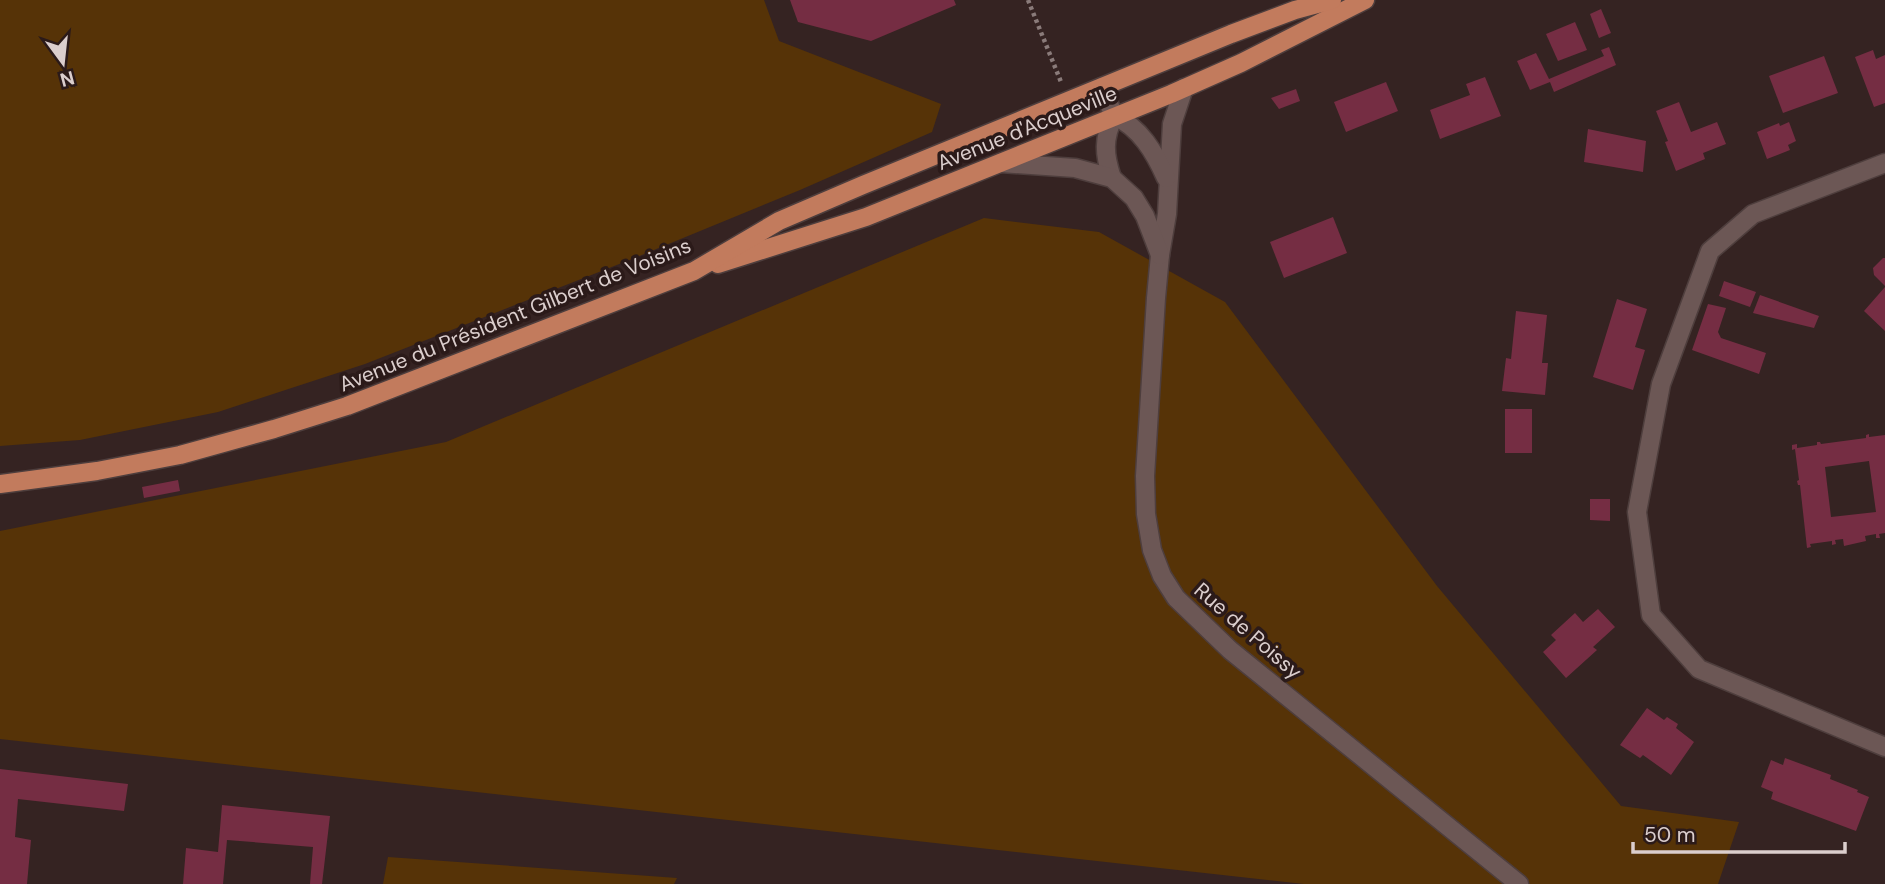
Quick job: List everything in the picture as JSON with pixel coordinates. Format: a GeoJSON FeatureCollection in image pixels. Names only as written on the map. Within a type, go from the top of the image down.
{"type":"FeatureCollection","features":[{"type":"Feature","properties":{"kind":"main road","name":"Avenue du Président Gilbert de Voisins"},"geometry":{"type":"LineString","coordinates":[[0,484],[97,471],[180,455],[347,406],[694,271],[779,221],[1063,96],[1102,87],[1264,22],[1332,0]]}},
{"type":"Feature","properties":{"kind":"main road","name":"Avenue d'Acqueville"},"geometry":{"type":"LineString","coordinates":[[694,271],[832,229],[1001,163],[1241,63],[1365,0]]}},
{"type":"Feature","properties":{"kind":"street"},"geometry":{"type":"LineString","coordinates":[[1102,87],[1114,116],[1127,122],[1141,136],[1159,163],[1168,185]]}},
{"type":"Feature","properties":{"kind":"street","name":"Rue de Poissy"},"geometry":{"type":"LineString","coordinates":[[1184,88],[1172,124],[1145,476],[1146,514],[1152,550],[1162,576],[1176,598],[1230,650],[1519,884]]}},
{"type":"Feature","properties":{"kind":"street"},"geometry":{"type":"LineString","coordinates":[[1112,178],[1106,156],[1105,134],[1114,116]]}},
{"type":"Feature","properties":{"kind":"street"},"geometry":{"type":"LineString","coordinates":[[1001,163],[1075,168],[1112,178],[1134,198],[1145,216],[1160,255]]}},
{"type":"Feature","properties":{"kind":"street"},"geometry":{"type":"LineString","coordinates":[[1885,163],[1753,214],[1710,251],[1661,384],[1637,512],[1651,615],[1699,669],[1885,747]]}},
{"type":"Feature","properties":{"kind":"path"},"geometry":{"type":"LineString","coordinates":[[1028,0],[1063,96]]}},
{"type":"Feature","properties":{"kind":"shaded area"},"geometry":{"type":"Polygon","coordinates":[[[0,0],[764,0],[779,41],[941,104],[932,132],[632,259],[365,364],[218,412],[80,440],[0,446],[0,0]]]}},
{"type":"Feature","properties":{"kind":"shaded area"},"geometry":{"type":"Polygon","coordinates":[[[984,218],[1099,232],[1225,302],[1437,586],[1621,806],[1739,822],[1718,884],[1304,884],[0,739],[0,531],[446,442],[984,218]]]}},
{"type":"Feature","properties":{"kind":"shaded area"},"geometry":{"type":"Polygon","coordinates":[[[388,857],[677,878],[674,884],[383,884],[388,857]]]}},
{"type":"Feature","properties":{"kind":"building"},"geometry":{"type":"Polygon","coordinates":[[[790,0],[954,0],[956,5],[871,41],[798,22],[790,0]]]}},
{"type":"Feature","properties":{"kind":"building"},"geometry":{"type":"Polygon","coordinates":[[[1601,9],[1611,33],[1599,38],[1590,14],[1601,9]]]}},
{"type":"Feature","properties":{"kind":"building"},"geometry":{"type":"Polygon","coordinates":[[[1575,22],[1587,50],[1558,61],[1546,34],[1575,22]]]}},
{"type":"Feature","properties":{"kind":"building"},"geometry":{"type":"Polygon","coordinates":[[[1609,47],[1616,65],[1554,92],[1550,82],[1530,90],[1517,61],[1536,53],[1549,79],[1604,56],[1601,50],[1609,47]]]}},
{"type":"Feature","properties":{"kind":"building"},"geometry":{"type":"Polygon","coordinates":[[[1873,50],[1876,59],[1885,55],[1885,103],[1874,107],[1855,57],[1873,50]]]}},
{"type":"Feature","properties":{"kind":"building"},"geometry":{"type":"Polygon","coordinates":[[[1824,56],[1838,93],[1783,113],[1769,76],[1824,56]]]}},
{"type":"Feature","properties":{"kind":"building"},"geometry":{"type":"Polygon","coordinates":[[[1485,77],[1501,116],[1440,139],[1430,110],[1470,95],[1466,84],[1485,77]]]}},
{"type":"Feature","properties":{"kind":"building"},"geometry":{"type":"Polygon","coordinates":[[[1386,82],[1398,111],[1346,132],[1334,102],[1386,82]]]}},
{"type":"Feature","properties":{"kind":"building"},"geometry":{"type":"Polygon","coordinates":[[[1296,89],[1300,101],[1279,109],[1271,98],[1296,89]]]}},
{"type":"Feature","properties":{"kind":"building"},"geometry":{"type":"Polygon","coordinates":[[[1679,102],[1691,132],[1717,122],[1726,144],[1703,153],[1705,159],[1676,171],[1656,111],[1679,102]]]}},
{"type":"Feature","properties":{"kind":"building"},"geometry":{"type":"Polygon","coordinates":[[[1789,122],[1796,141],[1788,145],[1790,150],[1767,159],[1757,132],[1789,122]]]}},
{"type":"Feature","properties":{"kind":"building"},"geometry":{"type":"Polygon","coordinates":[[[1588,129],[1646,141],[1643,172],[1584,162],[1588,129]]]}},
{"type":"Feature","properties":{"kind":"building"},"geometry":{"type":"Polygon","coordinates":[[[1333,217],[1347,253],[1284,278],[1270,242],[1333,217]]]}},
{"type":"Feature","properties":{"kind":"building"},"geometry":{"type":"Polygon","coordinates":[[[1883,258],[1885,286],[1874,275],[1873,268],[1883,258]]]}},
{"type":"Feature","properties":{"kind":"building"},"geometry":{"type":"Polygon","coordinates":[[[1724,281],[1756,292],[1750,307],[1719,296],[1724,281]]]}},
{"type":"Feature","properties":{"kind":"building"},"geometry":{"type":"Polygon","coordinates":[[[1885,287],[1885,331],[1864,311],[1885,287]]]}},
{"type":"Feature","properties":{"kind":"building"},"geometry":{"type":"Polygon","coordinates":[[[1760,295],[1819,316],[1814,328],[1753,313],[1760,295]]]}},
{"type":"Feature","properties":{"kind":"building"},"geometry":{"type":"Polygon","coordinates":[[[1617,299],[1647,309],[1635,347],[1645,350],[1633,390],[1593,377],[1617,299]]]}},
{"type":"Feature","properties":{"kind":"building"},"geometry":{"type":"Polygon","coordinates":[[[1708,304],[1726,308],[1718,332],[1721,338],[1766,353],[1759,374],[1692,350],[1708,304]]]}},
{"type":"Feature","properties":{"kind":"building"},"geometry":{"type":"Polygon","coordinates":[[[1516,311],[1547,315],[1542,363],[1548,363],[1545,395],[1502,391],[1506,358],[1511,359],[1516,311]]]}},
{"type":"Feature","properties":{"kind":"building"},"geometry":{"type":"Polygon","coordinates":[[[1505,409],[1532,409],[1532,453],[1505,453],[1505,409]]]}},
{"type":"Feature","properties":{"kind":"building"},"geometry":{"type":"Polygon","coordinates":[[[1866,435],[1885,435],[1885,533],[1879,534],[1880,538],[1876,538],[1876,534],[1865,536],[1866,541],[1844,546],[1843,539],[1835,540],[1836,544],[1832,545],[1832,541],[1810,544],[1811,547],[1807,548],[1795,449],[1792,450],[1792,445],[1797,444],[1797,448],[1817,445],[1817,442],[1821,444],[1866,438],[1866,435]],[[1869,461],[1825,467],[1831,517],[1876,512],[1869,461]]]}},
{"type":"Feature","properties":{"kind":"building"},"geometry":{"type":"Polygon","coordinates":[[[178,480],[180,491],[144,498],[142,487],[178,480]]]}},
{"type":"Feature","properties":{"kind":"building"},"geometry":{"type":"Polygon","coordinates":[[[1590,499],[1610,499],[1610,521],[1590,520],[1590,499]]]}},
{"type":"Feature","properties":{"kind":"building"},"geometry":{"type":"Polygon","coordinates":[[[1598,609],[1615,627],[1593,647],[1597,650],[1566,678],[1543,652],[1556,640],[1551,635],[1575,613],[1583,622],[1598,609]]]}},
{"type":"Feature","properties":{"kind":"building"},"geometry":{"type":"Polygon","coordinates":[[[1647,708],[1664,720],[1667,717],[1678,724],[1676,728],[1694,742],[1671,775],[1643,755],[1640,758],[1620,745],[1647,708]]]}},
{"type":"Feature","properties":{"kind":"building"},"geometry":{"type":"Polygon","coordinates":[[[1785,758],[1831,775],[1830,779],[1869,797],[1856,831],[1771,799],[1773,792],[1761,787],[1771,760],[1783,765],[1785,758]]]}},
{"type":"Feature","properties":{"kind":"building"},"geometry":{"type":"Polygon","coordinates":[[[0,769],[128,784],[124,811],[18,799],[15,837],[31,840],[27,884],[0,884],[0,769]]]}},
{"type":"Feature","properties":{"kind":"building"},"geometry":{"type":"Polygon","coordinates":[[[222,805],[330,816],[322,884],[310,884],[313,847],[227,840],[223,884],[183,884],[186,848],[218,852],[222,805]]]}}]}
